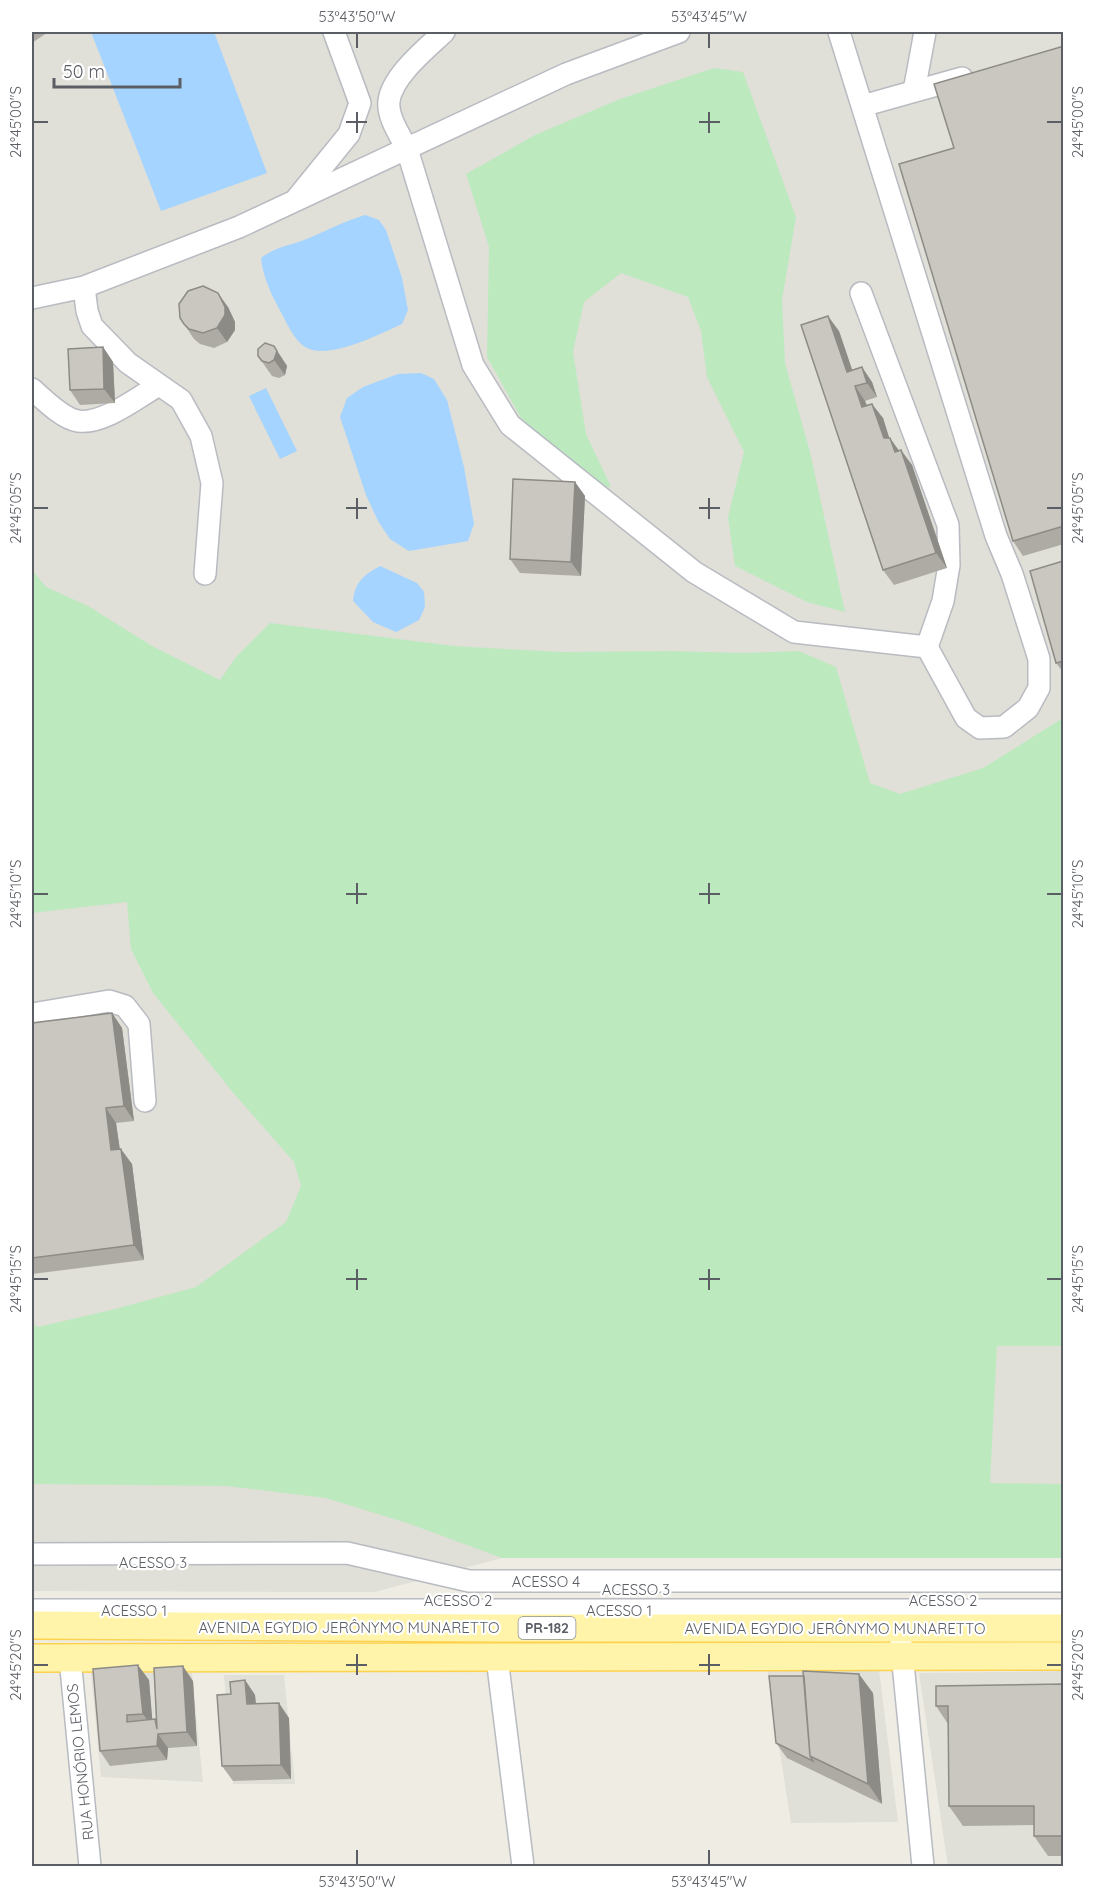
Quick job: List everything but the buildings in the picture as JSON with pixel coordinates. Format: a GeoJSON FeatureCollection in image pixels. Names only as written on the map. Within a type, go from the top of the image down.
{"type":"FeatureCollection","features":[{"type":"Feature","properties":{"kind":"main road","name":"AVENIDA EGYDIO JERÔNYMO MUNARETTO"},"geometry":{"type":"LineString","coordinates":[[32,1625],[1064,1628]]}},
{"type":"Feature","properties":{"kind":"main road"},"geometry":{"type":"LineString","coordinates":[[225,1627],[225,1658]]}},
{"type":"Feature","properties":{"kind":"main road","name":"AVENIDA EGYDIO JERÔNYMO MUNARETTO"},"geometry":{"type":"LineString","coordinates":[[32,1658],[1064,1656]]}},
{"type":"Feature","properties":{"kind":"street"},"geometry":{"type":"LineString","coordinates":[[294,201],[350,134],[360,103],[334,32]]}},
{"type":"Feature","properties":{"kind":"street"},"geometry":{"type":"LineString","coordinates":[[444,32],[401,74],[389,100],[392,117],[407,148],[473,365],[510,424],[693,572],[794,632],[927,647]]}},
{"type":"Feature","properties":{"kind":"street"},"geometry":{"type":"LineString","coordinates":[[32,298],[84,286],[239,227],[566,74],[679,32]]}},
{"type":"Feature","properties":{"kind":"street"},"geometry":{"type":"LineString","coordinates":[[839,32],[996,536],[1012,574],[1039,659],[1039,688],[1028,708],[1004,728],[980,728],[966,718],[927,647],[943,601],[949,565],[948,525],[861,293]]}},
{"type":"Feature","properties":{"kind":"street"},"geometry":{"type":"LineString","coordinates":[[914,91],[925,32]]}},
{"type":"Feature","properties":{"kind":"street"},"geometry":{"type":"LineString","coordinates":[[862,106],[976,74]]}},
{"type":"Feature","properties":{"kind":"street"},"geometry":{"type":"LineString","coordinates":[[360,103],[389,100]]}},
{"type":"Feature","properties":{"kind":"street"},"geometry":{"type":"LineString","coordinates":[[84,286],[87,311],[92,326],[128,363],[181,400],[201,436],[212,483],[206,574]]}},
{"type":"Feature","properties":{"kind":"street"},"geometry":{"type":"LineString","coordinates":[[32,389],[57,410],[77,422],[98,421],[159,385]]}},
{"type":"Feature","properties":{"kind":"street"},"geometry":{"type":"LineString","coordinates":[[32,1014],[109,1001],[125,1006],[139,1024],[145,1101]]}},
{"type":"Feature","properties":{"kind":"street","name":"ACESSO 4"},"geometry":{"type":"LineString","coordinates":[[32,1554],[347,1553],[469,1581],[1064,1581]]}},
{"type":"Feature","properties":{"kind":"street","name":"ACESSO 3"},"geometry":{"type":"LineString","coordinates":[[32,1563],[348,1561],[473,1589],[1064,1590]]}},
{"type":"Feature","properties":{"kind":"street","name":"ACESSO 2"},"geometry":{"type":"LineString","coordinates":[[32,1600],[1064,1600]]}},
{"type":"Feature","properties":{"kind":"street","name":"ACESSO 1"},"geometry":{"type":"LineString","coordinates":[[32,1610],[1064,1610]]}},
{"type":"Feature","properties":{"kind":"street"},"geometry":{"type":"LineString","coordinates":[[900,1628],[901,1656],[924,1866]]}},
{"type":"Feature","properties":{"kind":"street","name":"RUA HONÓRIO LEMOS"},"geometry":{"type":"LineString","coordinates":[[70,1658],[90,1866]]}},
{"type":"Feature","properties":{"kind":"street"},"geometry":{"type":"LineString","coordinates":[[497,1658],[523,1866]]}},
{"type":"Feature","properties":{"kind":"shaded area"},"geometry":{"type":"Polygon","coordinates":[[[32,32],[1063,32],[1063,1558],[502,1558],[375,1592],[32,1591],[32,32]]]}},
{"type":"Feature","properties":{"kind":"shaded area"},"geometry":{"type":"Polygon","coordinates":[[[767,1669],[879,1670],[898,1822],[791,1823],[767,1669]]]}},
{"type":"Feature","properties":{"kind":"shaded area"},"geometry":{"type":"Polygon","coordinates":[[[1063,1671],[1063,1866],[948,1866],[919,1673],[1063,1671]]]}},
{"type":"Feature","properties":{"kind":"shaded area"},"geometry":{"type":"Polygon","coordinates":[[[91,1673],[192,1673],[203,1782],[101,1777],[91,1673]]]}},
{"type":"Feature","properties":{"kind":"shaded area"},"geometry":{"type":"Polygon","coordinates":[[[224,1675],[284,1675],[295,1784],[233,1784],[224,1675]]]}},
{"type":"Feature","properties":{"kind":"green space"},"geometry":{"type":"Polygon","coordinates":[[[714,68],[743,72],[796,217],[782,300],[785,363],[810,452],[845,612],[807,602],[735,566],[728,517],[744,452],[707,377],[701,331],[688,297],[621,273],[584,302],[573,352],[586,434],[611,487],[594,488],[521,418],[487,357],[489,247],[466,174],[535,135],[620,99],[714,68]]]}},
{"type":"Feature","properties":{"kind":"green space"},"geometry":{"type":"Polygon","coordinates":[[[32,570],[46,587],[88,606],[152,646],[220,680],[236,657],[270,623],[454,646],[561,652],[799,651],[836,667],[870,783],[900,794],[983,768],[1063,718],[1063,1346],[997,1346],[990,1483],[1063,1484],[1063,1558],[502,1558],[410,1524],[326,1498],[226,1486],[32,1484],[32,1323],[38,1327],[196,1287],[286,1222],[301,1186],[294,1162],[235,1095],[153,993],[131,949],[127,902],[32,913],[32,570]]]}},
{"type":"Feature","properties":{"kind":"water"},"geometry":{"type":"Polygon","coordinates":[[[91,32],[214,32],[267,173],[161,211],[91,32]]]}},
{"type":"Feature","properties":{"kind":"water"},"geometry":{"type":"Polygon","coordinates":[[[365,215],[379,220],[386,230],[402,278],[408,310],[402,324],[340,349],[327,351],[305,347],[292,332],[275,300],[266,280],[261,258],[279,248],[365,215]]]}},
{"type":"Feature","properties":{"kind":"water"},"geometry":{"type":"Polygon","coordinates":[[[421,373],[434,379],[447,400],[464,467],[474,524],[468,541],[409,551],[390,539],[378,521],[366,495],[340,417],[347,398],[363,387],[398,374],[421,373]]]}},
{"type":"Feature","properties":{"kind":"water"},"geometry":{"type":"Polygon","coordinates":[[[266,388],[297,451],[280,459],[249,396],[266,388]]]}},
{"type":"Feature","properties":{"kind":"water"},"geometry":{"type":"Polygon","coordinates":[[[380,566],[417,583],[424,592],[425,607],[419,620],[396,632],[373,622],[353,601],[361,580],[380,566]]]}}]}
